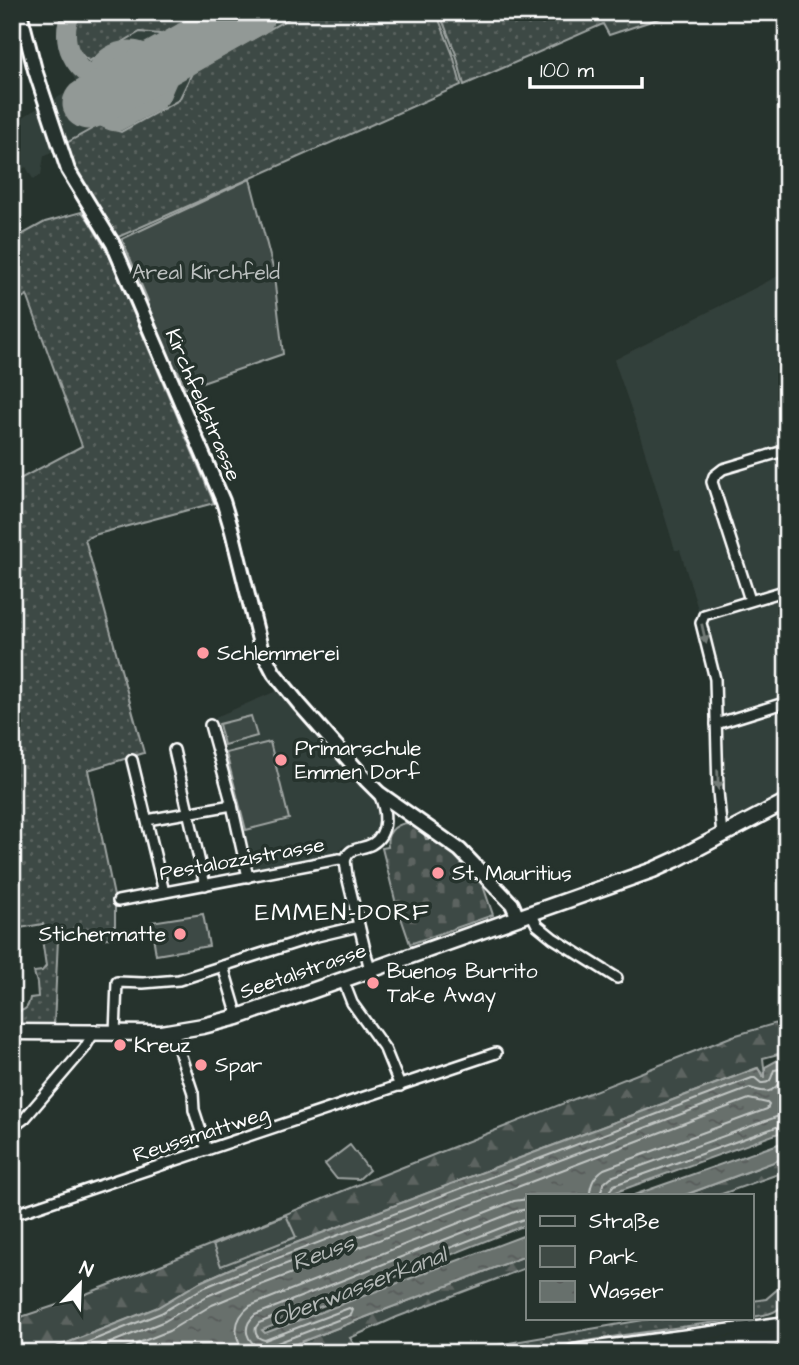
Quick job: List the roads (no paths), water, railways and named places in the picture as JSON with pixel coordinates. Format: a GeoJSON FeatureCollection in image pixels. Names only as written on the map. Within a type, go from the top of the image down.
{"type":"FeatureCollection","features":[{"type":"Feature","properties":{"kind":"highway"},"geometry":{"type":"LineString","coordinates":[[574,1353],[787,1325]]}},
{"type":"Feature","properties":{"kind":"highway"},"geometry":{"type":"LineString","coordinates":[[664,1353],[787,1336]]}},
{"type":"Feature","properties":{"kind":"main road","name":"Seetalstrasse"},"geometry":{"type":"LineString","coordinates":[[12,1032],[173,1032],[238,1017],[653,870],[787,801]]}},
{"type":"Feature","properties":{"kind":"street","name":"Kirchfeldstrasse"},"geometry":{"type":"LineString","coordinates":[[20,12],[68,170],[113,244],[223,501],[261,648],[274,673],[379,793],[396,818],[460,850],[524,916]]}},
{"type":"Feature","properties":{"kind":"street"},"geometry":{"type":"LineString","coordinates":[[750,600],[712,482],[714,476],[723,469],[787,450]]}},
{"type":"Feature","properties":{"kind":"street"},"geometry":{"type":"LineString","coordinates":[[722,835],[715,679],[702,623],[704,615],[787,590]]}},
{"type":"Feature","properties":{"kind":"street"},"geometry":{"type":"LineString","coordinates":[[716,724],[786,703]]}},
{"type":"Feature","properties":{"kind":"street"},"geometry":{"type":"LineString","coordinates":[[210,725],[248,877]]}},
{"type":"Feature","properties":{"kind":"street"},"geometry":{"type":"LineString","coordinates":[[174,750],[205,885]]}},
{"type":"Feature","properties":{"kind":"street"},"geometry":{"type":"LineString","coordinates":[[132,760],[164,892]]}},
{"type":"Feature","properties":{"kind":"street"},"geometry":{"type":"LineString","coordinates":[[345,860],[351,850],[377,840],[396,818],[385,807],[379,793]]}},
{"type":"Feature","properties":{"kind":"street"},"geometry":{"type":"LineString","coordinates":[[147,820],[232,805]]}},
{"type":"Feature","properties":{"kind":"street","name":"Pestalozzistrasse"},"geometry":{"type":"LineString","coordinates":[[118,901],[345,860],[370,970]]}},
{"type":"Feature","properties":{"kind":"street"},"geometry":{"type":"LineString","coordinates":[[524,916],[553,938],[617,978]]}},
{"type":"Feature","properties":{"kind":"street"},"geometry":{"type":"LineString","coordinates":[[115,1034],[117,982],[179,980],[317,936],[359,926]]}},
{"type":"Feature","properties":{"kind":"street"},"geometry":{"type":"LineString","coordinates":[[223,966],[238,1017]]}},
{"type":"Feature","properties":{"kind":"street"},"geometry":{"type":"LineString","coordinates":[[343,980],[352,1003],[385,1049],[400,1086]]}},
{"type":"Feature","properties":{"kind":"street"},"geometry":{"type":"LineString","coordinates":[[173,1032],[193,1093],[194,1110],[206,1150]]}},
{"type":"Feature","properties":{"kind":"street"},"geometry":{"type":"LineString","coordinates":[[12,1128],[25,1118],[85,1049],[93,1034]]}},
{"type":"Feature","properties":{"kind":"street","name":"Reussmattweg"},"geometry":{"type":"LineString","coordinates":[[12,1215],[496,1053]]}},
{"type":"Feature","properties":{"kind":"water"},"geometry":{"type":"Polygon","coordinates":[[[776,1061],[787,1062],[787,1130],[611,1194],[526,1194],[526,1225],[262,1330],[265,1333],[526,1235],[526,1256],[272,1353],[37,1353],[158,1307],[200,1282],[243,1263],[694,1092],[758,1068],[765,1077],[765,1067],[776,1061]]]}},
{"type":"Feature","properties":{"kind":"water"},"geometry":{"type":"Polygon","coordinates":[[[787,1141],[787,1157],[688,1194],[637,1194],[787,1141]]]}},
{"type":"Feature","properties":{"kind":"place","name":"Schlemmerei"},"geometry":{"type":"Point","coordinates":[203,653]}},
{"type":"Feature","properties":{"kind":"place","name":"Primarschule Emmen Dorf"},"geometry":{"type":"Point","coordinates":[281,760]}},
{"type":"Feature","properties":{"kind":"place","name":"St. Mauritius"},"geometry":{"type":"Point","coordinates":[438,873]}},
{"type":"Feature","properties":{"kind":"place","name":"Stichermatte"},"geometry":{"type":"Point","coordinates":[180,934]}},
{"type":"Feature","properties":{"kind":"place","name":"Buenos Burrito Take Away"},"geometry":{"type":"Point","coordinates":[373,983]}},
{"type":"Feature","properties":{"kind":"place","name":"Kreuz"},"geometry":{"type":"Point","coordinates":[120,1045]}},
{"type":"Feature","properties":{"kind":"place","name":"Spar"},"geometry":{"type":"Point","coordinates":[201,1065]}},
{"type":"Feature","properties":{"kind":"district","name":"EMMEN-DORF"},"geometry":{"type":"Point","coordinates":[343,913]}},
{"type":"Feature","properties":{"kind":"park label","name":"Areal Kirchfeld"},"geometry":{"type":"Point","coordinates":[206,272]}},
{"type":"Feature","properties":{"kind":"water label","name":"Reuss"},"geometry":{"type":"Point","coordinates":[323,1253]}},
{"type":"Feature","properties":{"kind":"water label","name":"Oberwasserkanal"},"geometry":{"type":"Point","coordinates":[359,1287]}}]}
